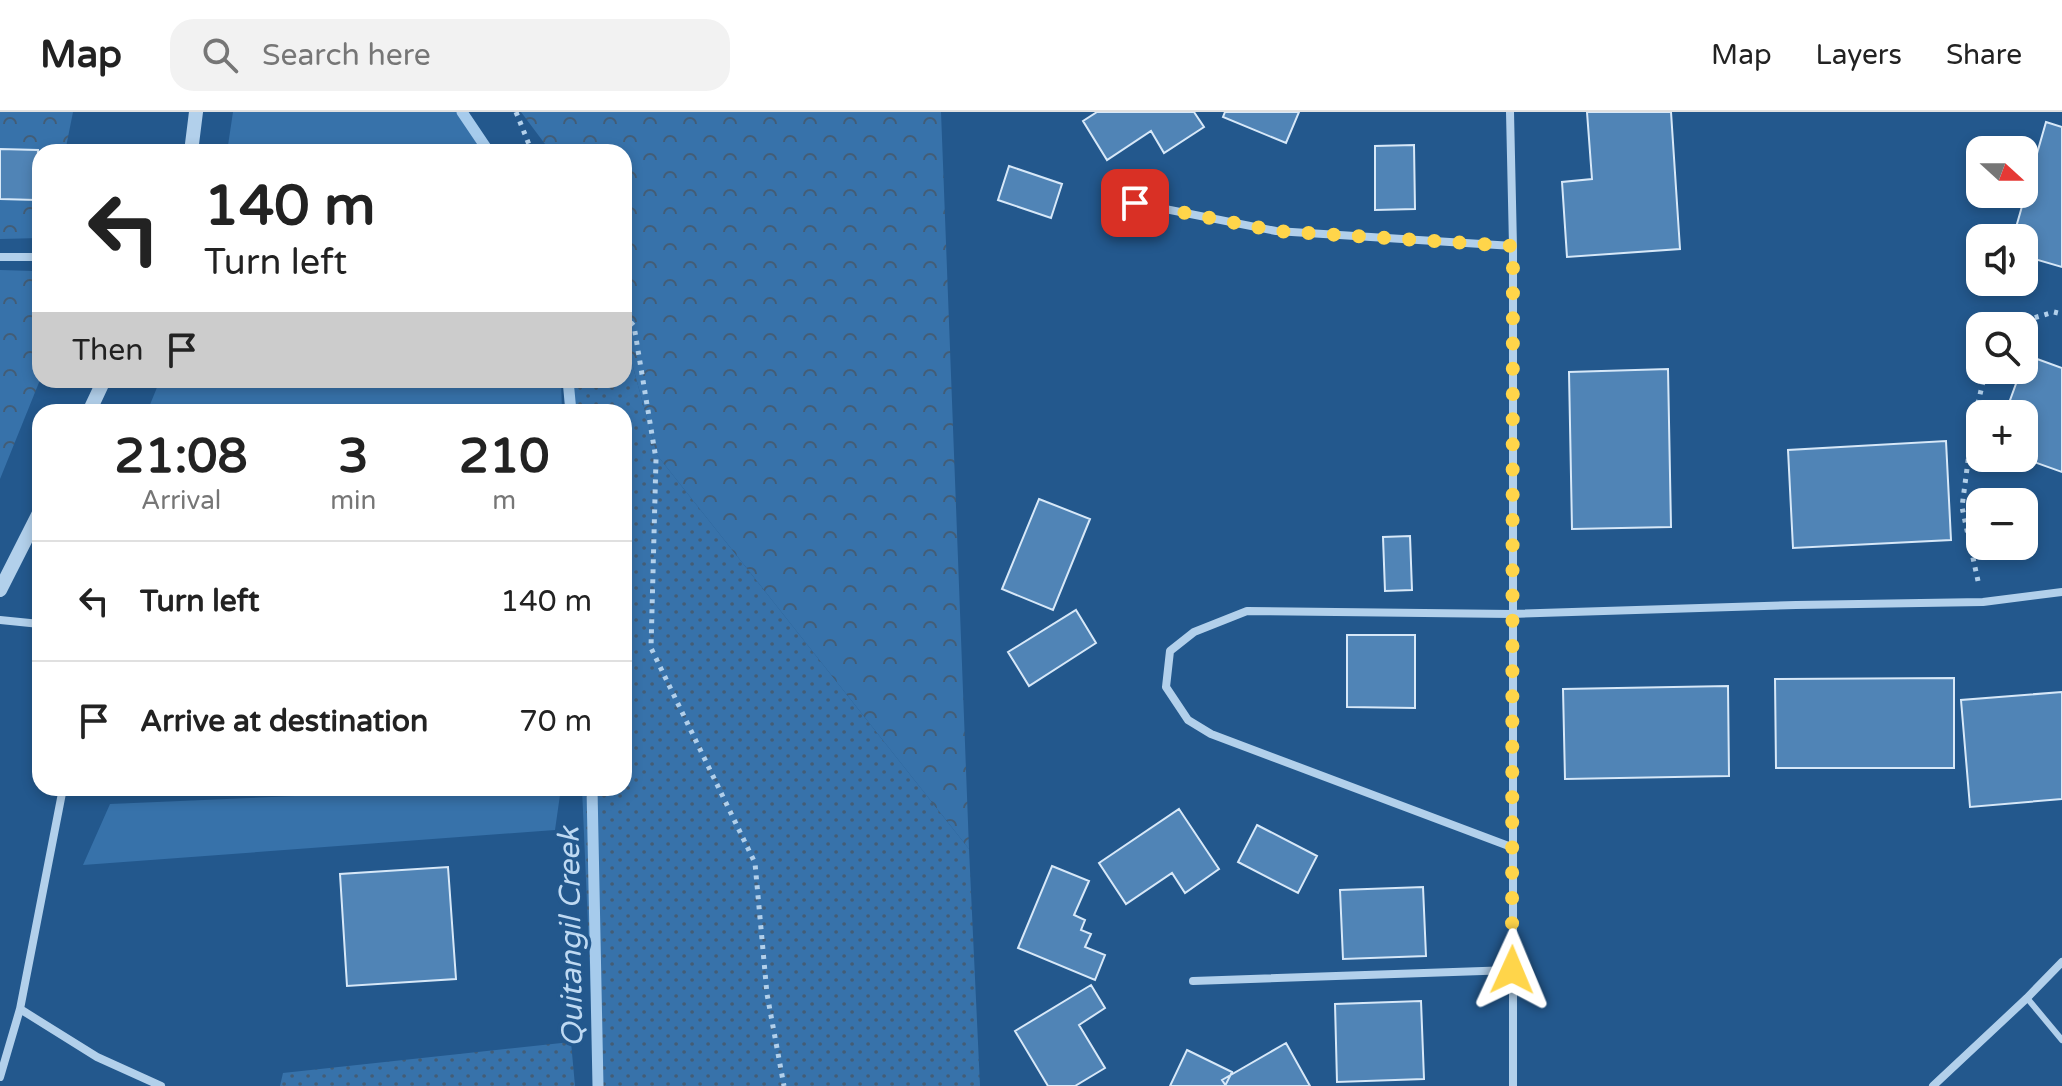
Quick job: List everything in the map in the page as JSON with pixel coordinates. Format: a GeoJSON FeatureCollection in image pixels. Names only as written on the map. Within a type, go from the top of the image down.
{"type":"FeatureCollection","features":[{"type":"Feature","properties":{"kind":"street"},"geometry":{"type":"LineString","coordinates":[[192,144],[196,112]]}},
{"type":"Feature","properties":{"kind":"street"},"geometry":{"type":"LineString","coordinates":[[1510,112],[1513,246],[1513,1086]]}},
{"type":"Feature","properties":{"kind":"street"},"geometry":{"type":"LineString","coordinates":[[1135,203],[1276,231],[1513,246]]}},
{"type":"Feature","properties":{"kind":"street"},"geometry":{"type":"LineString","coordinates":[[0,257],[32,257]]}},
{"type":"Feature","properties":{"kind":"street"},"geometry":{"type":"LineString","coordinates":[[0,590],[32,527]]}},
{"type":"Feature","properties":{"kind":"street"},"geometry":{"type":"LineString","coordinates":[[1514,848],[1211,734],[1188,720],[1166,687],[1170,651],[1194,632],[1247,611],[1512,614],[1983,602],[2062,592]]}},
{"type":"Feature","properties":{"kind":"street"},"geometry":{"type":"LineString","coordinates":[[0,620],[32,623]]}},
{"type":"Feature","properties":{"kind":"street"},"geometry":{"type":"LineString","coordinates":[[0,1077],[20,1009],[61,796]]}},
{"type":"Feature","properties":{"kind":"street"},"geometry":{"type":"LineString","coordinates":[[1933,1086],[2062,962]]}},
{"type":"Feature","properties":{"kind":"street"},"geometry":{"type":"LineString","coordinates":[[1193,981],[1512,970]]}},
{"type":"Feature","properties":{"kind":"street"},"geometry":{"type":"LineString","coordinates":[[20,1009],[97,1057],[161,1086]]}},
{"type":"Feature","properties":{"kind":"lane"},"geometry":{"type":"LineString","coordinates":[[2027,998],[2062,1040]]}},
{"type":"Feature","properties":{"kind":"path"},"geometry":{"type":"LineString","coordinates":[[516,112],[529,144]]}},
{"type":"Feature","properties":{"kind":"path"},"geometry":{"type":"LineString","coordinates":[[2038,317],[2054,312],[2062,314]]}},
{"type":"Feature","properties":{"kind":"path"},"geometry":{"type":"LineString","coordinates":[[632,324],[656,459],[651,648],[755,863],[767,994],[784,1086]]}},
{"type":"Feature","properties":{"kind":"path"},"geometry":{"type":"LineString","coordinates":[[1983,384],[1973,423],[1962,507],[1983,602]]}},
{"type":"Feature","properties":{"kind":"green space"},"geometry":{"type":"Polygon","coordinates":[[[0,112],[73,112],[67,144],[32,144],[32,238],[0,239],[0,112]]]}},
{"type":"Feature","properties":{"kind":"green space"},"geometry":{"type":"Polygon","coordinates":[[[233,112],[462,112],[484,144],[228,144],[233,112]]]}},
{"type":"Feature","properties":{"kind":"green space"},"geometry":{"type":"Polygon","coordinates":[[[521,112],[941,112],[969,849],[657,455],[632,363],[632,144],[545,144],[521,112]]]}},
{"type":"Feature","properties":{"kind":"green space"},"geometry":{"type":"Polygon","coordinates":[[[0,270],[32,271],[32,388],[37,388],[0,479],[0,270]]]}},
{"type":"Feature","properties":{"kind":"green space"},"geometry":{"type":"Polygon","coordinates":[[[632,363],[657,455],[969,849],[980,1086],[595,1086],[582,796],[632,796],[632,404],[565,404],[564,388],[632,388],[632,363]]]}},
{"type":"Feature","properties":{"kind":"green space"},"geometry":{"type":"Polygon","coordinates":[[[157,388],[561,388],[562,404],[150,404],[157,388]]]}},
{"type":"Feature","properties":{"kind":"green space"},"geometry":{"type":"Polygon","coordinates":[[[295,796],[560,796],[555,830],[83,865],[110,804],[295,796]]]}},
{"type":"Feature","properties":{"kind":"green space"},"geometry":{"type":"Polygon","coordinates":[[[571,1042],[575,1086],[280,1086],[283,1073],[571,1042]]]}},
{"type":"Feature","properties":{"kind":"building"},"geometry":{"type":"Polygon","coordinates":[[[1097,112],[1194,112],[1204,127],[1164,153],[1151,131],[1107,160],[1083,121],[1097,112]]]}},
{"type":"Feature","properties":{"kind":"building"},"geometry":{"type":"Polygon","coordinates":[[[1225,112],[1299,112],[1286,143],[1223,117],[1225,112]]]}},
{"type":"Feature","properties":{"kind":"building"},"geometry":{"type":"Polygon","coordinates":[[[1587,112],[1671,112],[1680,249],[1567,257],[1562,182],[1592,179],[1587,112]]]}},
{"type":"Feature","properties":{"kind":"building"},"geometry":{"type":"Polygon","coordinates":[[[2046,122],[2062,127],[2062,267],[2038,260],[2038,224],[2017,224],[2022,208],[2038,208],[2038,150],[2046,122]]]}},
{"type":"Feature","properties":{"kind":"building"},"geometry":{"type":"Polygon","coordinates":[[[1414,145],[1415,209],[1375,210],[1375,146],[1414,145]]]}},
{"type":"Feature","properties":{"kind":"building"},"geometry":{"type":"Polygon","coordinates":[[[0,149],[32,150],[32,200],[0,199],[0,149]]]}},
{"type":"Feature","properties":{"kind":"building"},"geometry":{"type":"Polygon","coordinates":[[[1009,166],[1062,184],[1051,218],[998,200],[1009,166]]]}},
{"type":"Feature","properties":{"kind":"building"},"geometry":{"type":"Polygon","coordinates":[[[2038,359],[2062,368],[2062,472],[2038,463],[2038,400],[2010,400],[2016,384],[2038,384],[2038,359]]]}},
{"type":"Feature","properties":{"kind":"building"},"geometry":{"type":"Polygon","coordinates":[[[1668,369],[1671,527],[1572,529],[1569,372],[1668,369]]]}},
{"type":"Feature","properties":{"kind":"building"},"geometry":{"type":"Polygon","coordinates":[[[1946,441],[1951,540],[1793,548],[1788,450],[1946,441]]]}},
{"type":"Feature","properties":{"kind":"building"},"geometry":{"type":"Polygon","coordinates":[[[1039,499],[1090,519],[1053,610],[1002,589],[1039,499]]]}},
{"type":"Feature","properties":{"kind":"building"},"geometry":{"type":"Polygon","coordinates":[[[1410,536],[1412,590],[1385,591],[1383,537],[1410,536]]]}},
{"type":"Feature","properties":{"kind":"building"},"geometry":{"type":"Polygon","coordinates":[[[1076,610],[1096,643],[1029,686],[1008,652],[1076,610]]]}},
{"type":"Feature","properties":{"kind":"building"},"geometry":{"type":"Polygon","coordinates":[[[1347,635],[1415,635],[1415,708],[1347,707],[1347,635]]]}},
{"type":"Feature","properties":{"kind":"building"},"geometry":{"type":"Polygon","coordinates":[[[1954,678],[1954,768],[1776,768],[1775,679],[1954,678]]]}},
{"type":"Feature","properties":{"kind":"building"},"geometry":{"type":"Polygon","coordinates":[[[1728,686],[1729,776],[1565,779],[1563,689],[1728,686]]]}},
{"type":"Feature","properties":{"kind":"building"},"geometry":{"type":"Polygon","coordinates":[[[2062,692],[2062,799],[1970,807],[1961,700],[2062,692]]]}},
{"type":"Feature","properties":{"kind":"building"},"geometry":{"type":"Polygon","coordinates":[[[1179,809],[1219,869],[1185,893],[1172,873],[1126,904],[1099,863],[1179,809]]]}},
{"type":"Feature","properties":{"kind":"building"},"geometry":{"type":"Polygon","coordinates":[[[1257,825],[1317,856],[1298,893],[1238,862],[1257,825]]]}},
{"type":"Feature","properties":{"kind":"building"},"geometry":{"type":"Polygon","coordinates":[[[1052,866],[1089,881],[1074,915],[1085,920],[1081,930],[1091,934],[1085,947],[1105,955],[1095,980],[1018,948],[1052,866]]]}},
{"type":"Feature","properties":{"kind":"building"},"geometry":{"type":"Polygon","coordinates":[[[448,867],[456,979],[347,986],[340,874],[448,867]]]}},
{"type":"Feature","properties":{"kind":"building"},"geometry":{"type":"Polygon","coordinates":[[[1423,887],[1426,956],[1343,959],[1340,890],[1423,887]]]}},
{"type":"Feature","properties":{"kind":"building"},"geometry":{"type":"Polygon","coordinates":[[[1091,985],[1105,1008],[1079,1025],[1105,1068],[1075,1086],[1048,1086],[1015,1031],[1091,985]]]}},
{"type":"Feature","properties":{"kind":"building"},"geometry":{"type":"Polygon","coordinates":[[[1421,1001],[1424,1079],[1337,1082],[1335,1004],[1421,1001]]]}},
{"type":"Feature","properties":{"kind":"building"},"geometry":{"type":"Polygon","coordinates":[[[1286,1043],[1310,1086],[1226,1086],[1222,1080],[1286,1043]]]}},
{"type":"Feature","properties":{"kind":"building"},"geometry":{"type":"Polygon","coordinates":[[[1187,1050],[1232,1072],[1225,1086],[1170,1086],[1187,1050]]]}},
{"type":"Feature","properties":{"kind":"waterway","name":"Quitangil Creek"},"geometry":{"type":"LineString","coordinates":[[462,112],[484,144]]}},
{"type":"Feature","properties":{"kind":"waterway","name":"Quitangil Creek"},"geometry":{"type":"LineString","coordinates":[[569,388],[570,404]]}},
{"type":"Feature","properties":{"kind":"waterway","name":"Quitangil Creek"},"geometry":{"type":"LineString","coordinates":[[592,796],[598,1086]]}},
{"type":"Feature","properties":{"kind":"route"},"geometry":{"type":"LineString","coordinates":[[1135,203],[1276,231],[1513,246],[1512,970]]}}]}
